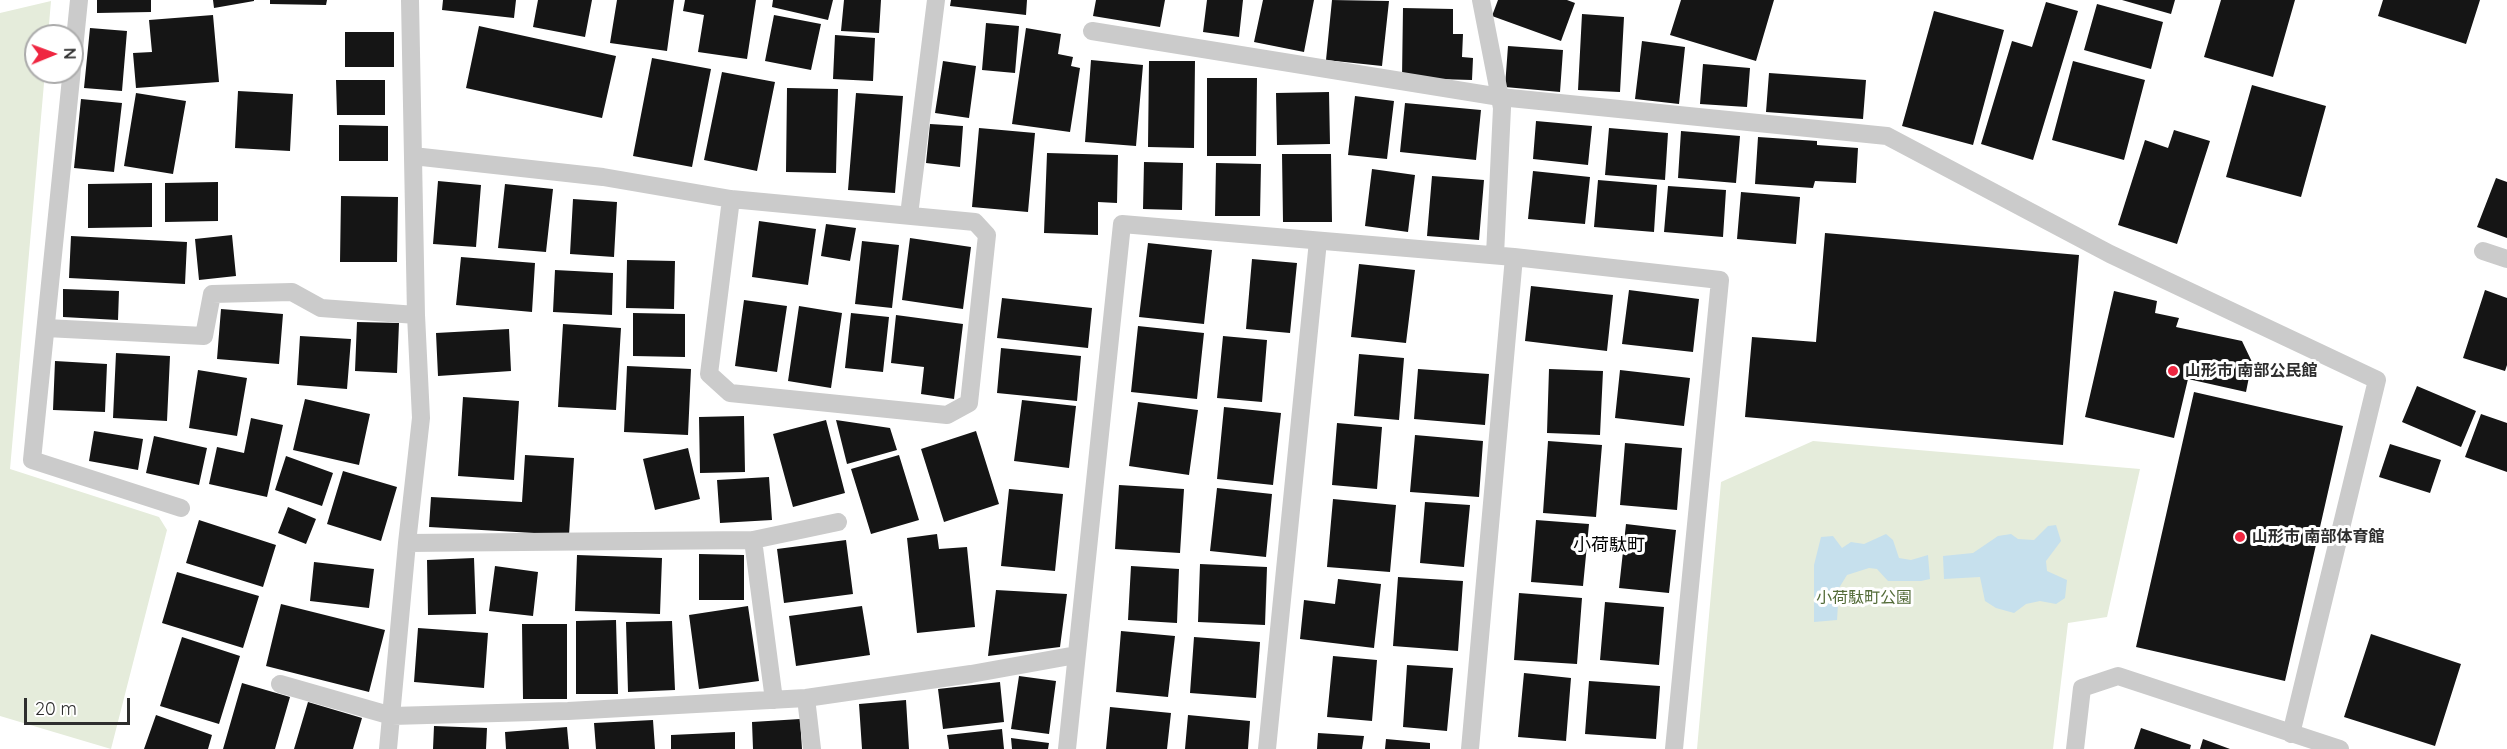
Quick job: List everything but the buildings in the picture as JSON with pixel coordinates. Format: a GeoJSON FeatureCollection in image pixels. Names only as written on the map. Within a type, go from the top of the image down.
{"type":"FeatureCollection","features":[{"type":"Feature","properties":{"kind":"lane"},"geometry":{"type":"LineString","coordinates":[[79,0],[32,460],[180,508]]}},
{"type":"Feature","properties":{"kind":"lane"},"geometry":{"type":"LineString","coordinates":[[388,749],[421,418],[416,315],[410,0]]}},
{"type":"Feature","properties":{"kind":"lane"},"geometry":{"type":"LineString","coordinates":[[909,215],[936,0]]}},
{"type":"Feature","properties":{"kind":"lane"},"geometry":{"type":"LineString","coordinates":[[1481,0],[1502,108],[1494,255]]}},
{"type":"Feature","properties":{"kind":"lane"},"geometry":{"type":"LineString","coordinates":[[1092,32],[1500,97],[1887,136],[2110,254],[2377,380],[2291,734]]}},
{"type":"Feature","properties":{"kind":"lane"},"geometry":{"type":"LineString","coordinates":[[413,156],[603,177],[730,199],[975,222],[987,235],[969,403],[947,416],[730,393],[709,374],[730,199]]}},
{"type":"Feature","properties":{"kind":"lane"},"geometry":{"type":"LineString","coordinates":[[1067,749],[1122,224],[1494,255],[1720,280],[1674,749]]}},
{"type":"Feature","properties":{"kind":"lane"},"geometry":{"type":"LineString","coordinates":[[1268,749],[1318,241]]}},
{"type":"Feature","properties":{"kind":"lane"},"geometry":{"type":"LineString","coordinates":[[2483,251],[2507,259]]}},
{"type":"Feature","properties":{"kind":"lane"},"geometry":{"type":"LineString","coordinates":[[1470,749],[1514,257]]}},
{"type":"Feature","properties":{"kind":"lane"},"geometry":{"type":"LineString","coordinates":[[46,328],[204,336],[212,294],[292,292],[321,308],[416,315]]}},
{"type":"Feature","properties":{"kind":"lane"},"geometry":{"type":"LineString","coordinates":[[407,543],[753,540],[838,522]]}},
{"type":"Feature","properties":{"kind":"lane"},"geometry":{"type":"LineString","coordinates":[[753,540],[774,699]]}},
{"type":"Feature","properties":{"kind":"lane"},"geometry":{"type":"LineString","coordinates":[[280,684],[392,716],[568,711],[806,698],[1076,656]]}},
{"type":"Feature","properties":{"kind":"lane"},"geometry":{"type":"LineString","coordinates":[[2075,749],[2082,688],[2118,676],[2340,749]]}},
{"type":"Feature","properties":{"kind":"lane"},"geometry":{"type":"LineString","coordinates":[[806,698],[812,749]]}},
{"type":"Feature","properties":{"kind":"green space"},"geometry":{"type":"Polygon","coordinates":[[[51,1],[49,24],[24,24],[24,84],[44,84],[10,469],[159,517],[167,530],[111,749],[0,716],[0,13],[51,1]]]}},
{"type":"Feature","properties":{"kind":"green space","name":"小荷駄町公園"},"geometry":{"type":"Polygon","coordinates":[[[1813,441],[2140,469],[2107,617],[2068,623],[2053,749],[1697,749],[1721,482],[1813,441]]]}},
{"type":"Feature","properties":{"kind":"water"},"geometry":{"type":"Polygon","coordinates":[[[2056,525],[2061,541],[2046,561],[2047,571],[2067,580],[2065,598],[2056,604],[2040,601],[2026,604],[2014,613],[1996,608],[1985,601],[1980,577],[1944,579],[1943,556],[1973,553],[1998,536],[2011,534],[2018,539],[2034,540],[2048,526],[2056,525]]]}},
{"type":"Feature","properties":{"kind":"water"},"geometry":{"type":"Polygon","coordinates":[[[1886,534],[1893,540],[1899,558],[1911,560],[1928,555],[1930,579],[1888,581],[1877,569],[1869,568],[1847,575],[1839,588],[1837,620],[1814,622],[1814,565],[1821,537],[1833,536],[1842,548],[1851,542],[1864,544],[1886,534]]]}},
{"type":"Feature","properties":{"kind":"place","name":"山形市 南部公民館"},"geometry":{"type":"Point","coordinates":[2173,371]}},
{"type":"Feature","properties":{"kind":"place","name":"山形市 南部体育館"},"geometry":{"type":"Point","coordinates":[2240,537]}},
{"type":"Feature","properties":{"kind":"district","name":"小荷駄町"},"geometry":{"type":"Point","coordinates":[1609,546]}}]}
